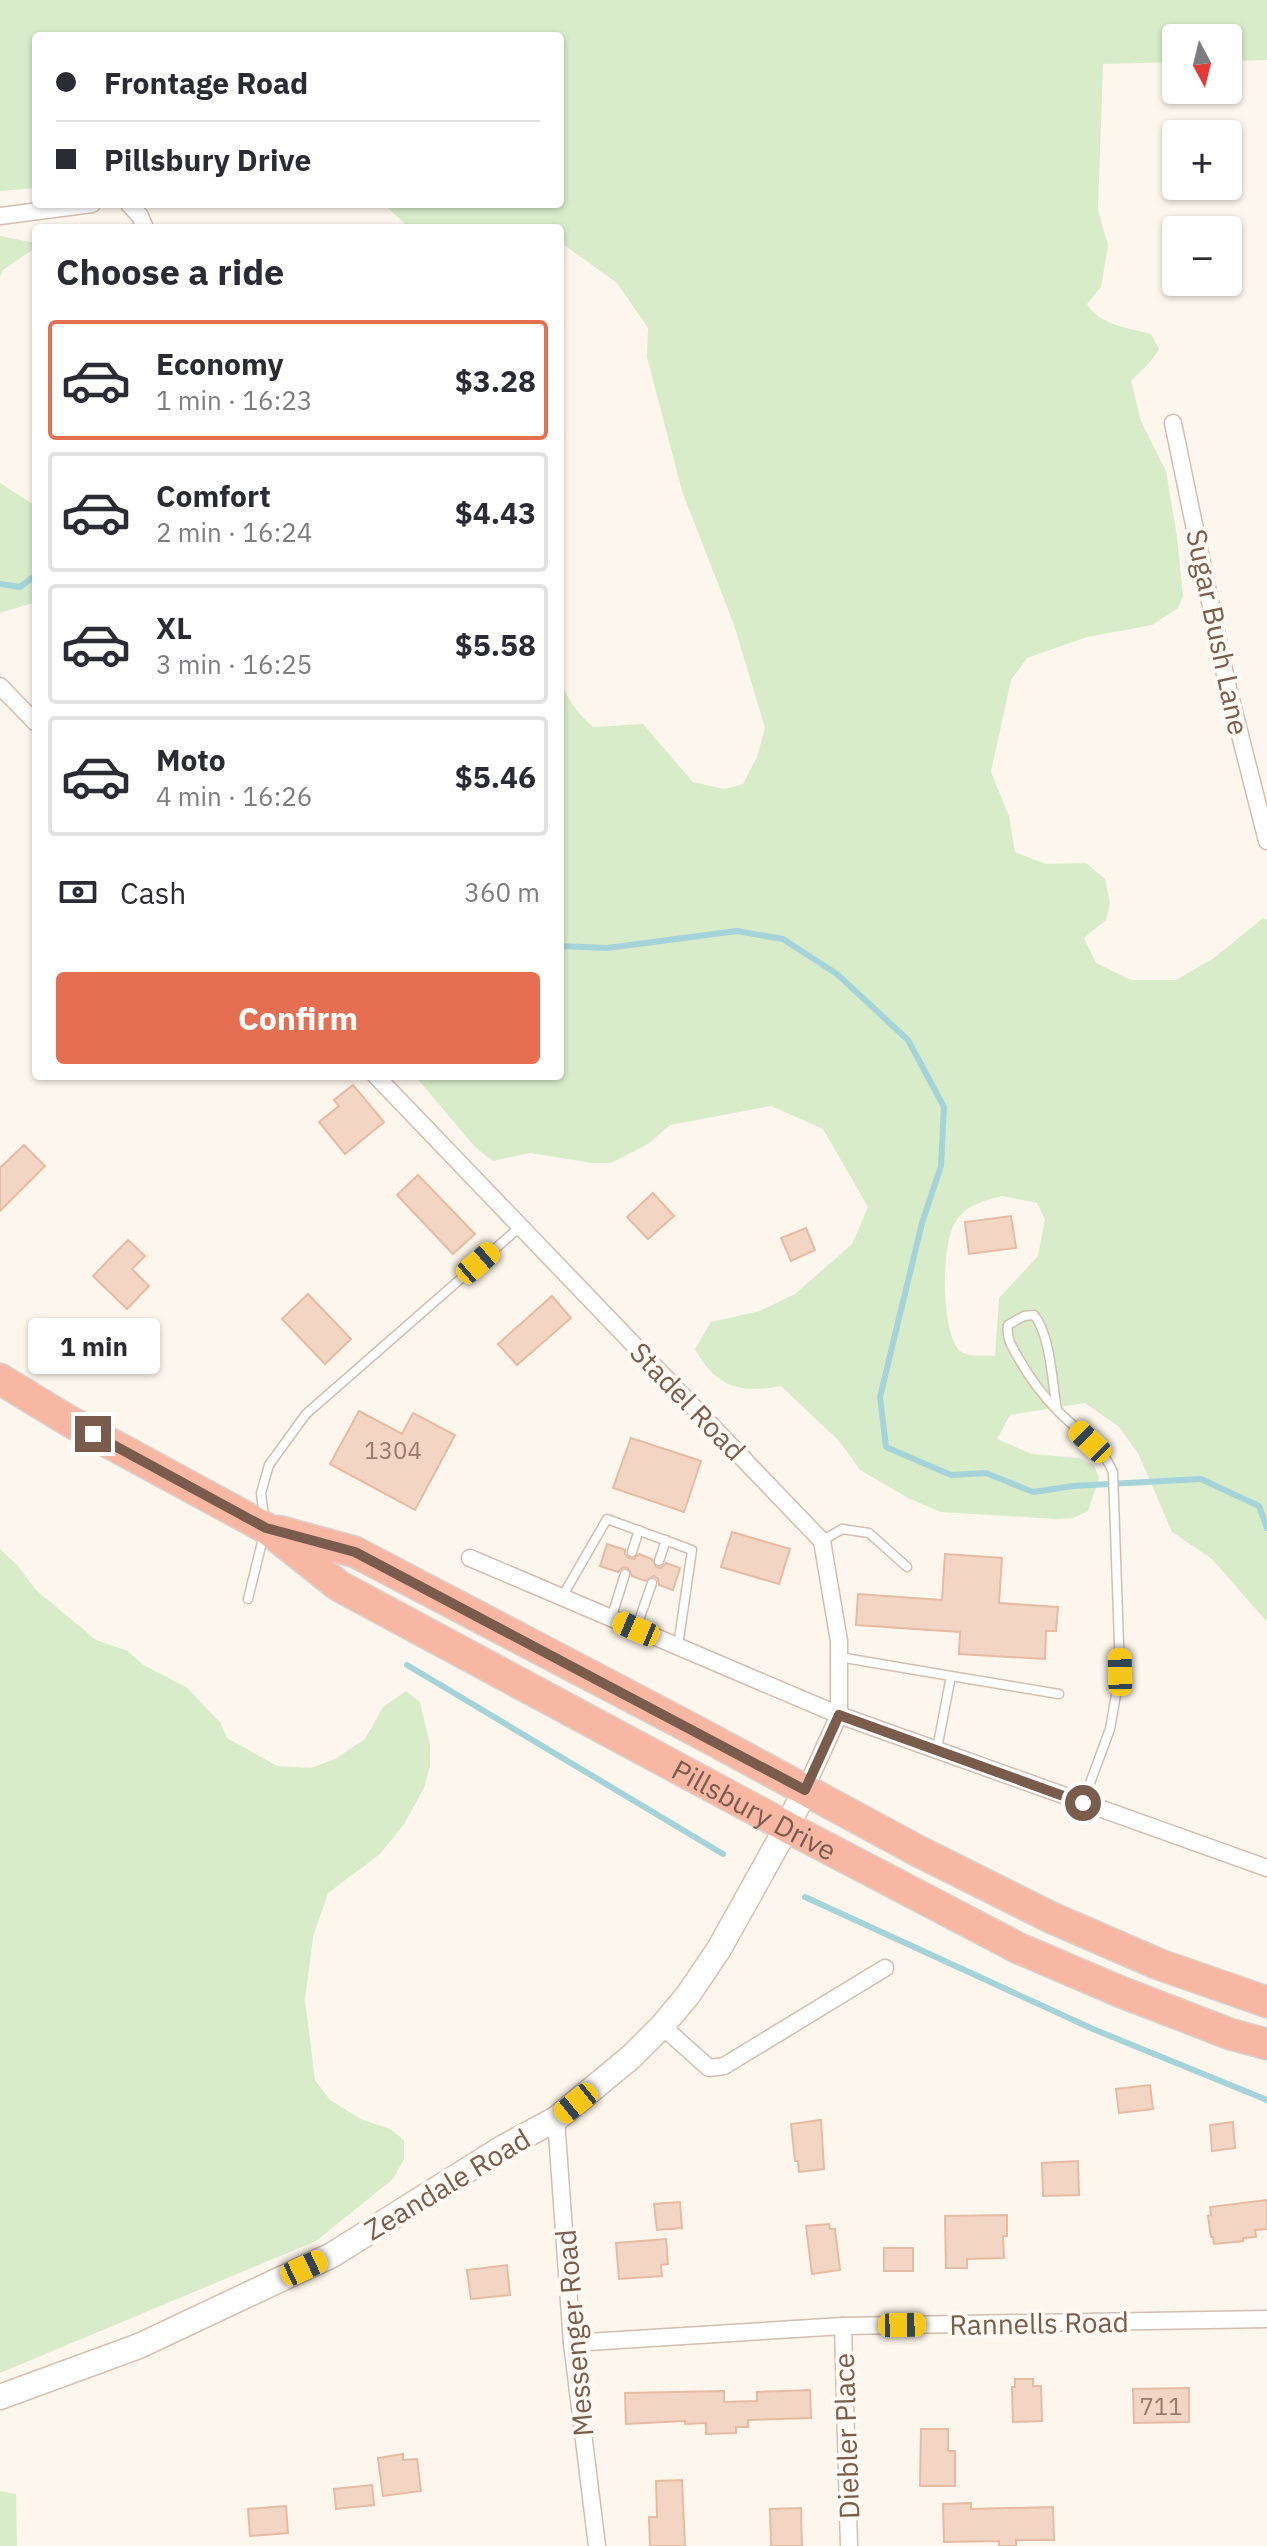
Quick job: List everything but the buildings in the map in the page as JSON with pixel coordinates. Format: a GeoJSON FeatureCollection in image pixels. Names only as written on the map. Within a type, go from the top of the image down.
{"type":"FeatureCollection","features":[{"type":"Feature","properties":{"kind":"highway","name":"Pillsbury Drive"},"geometry":{"type":"LineString","coordinates":[[0,1379],[69,1421],[266,1528],[339,1586],[787,1827],[1018,1948],[1121,1992],[1230,2034],[1267,2044]]}},
{"type":"Feature","properties":{"kind":"highway","name":"Pillsbury Drive"},"geometry":{"type":"LineString","coordinates":[[266,1528],[355,1552],[1050,1917],[1158,1964],[1267,2002]]}},
{"type":"Feature","properties":{"kind":"main road","name":"Zeandale Road"},"geometry":{"type":"LineString","coordinates":[[0,2397],[139,2346],[332,2255],[504,2147],[556,2119],[631,2057],[688,1995],[719,1949],[805,1790]]}},
{"type":"Feature","properties":{"kind":"street"},"geometry":{"type":"LineString","coordinates":[[0,216],[61,208]]}},
{"type":"Feature","properties":{"kind":"street","name":"Sugar Bush Lane"},"geometry":{"type":"LineString","coordinates":[[1173,423],[1227,684],[1267,841]]}},
{"type":"Feature","properties":{"kind":"street"},"geometry":{"type":"LineString","coordinates":[[0,686],[32,719]]}},
{"type":"Feature","properties":{"kind":"street","name":"Stadel Road"},"geometry":{"type":"LineString","coordinates":[[380,1080],[822,1541]]}},
{"type":"Feature","properties":{"kind":"street"},"geometry":{"type":"LineString","coordinates":[[805,1790],[839,1715],[839,1641],[822,1541]]}},
{"type":"Feature","properties":{"kind":"street"},"geometry":{"type":"LineString","coordinates":[[470,1558],[839,1715],[1267,1868]]}},
{"type":"Feature","properties":{"kind":"street"},"geometry":{"type":"LineString","coordinates":[[662,2026],[709,2068],[724,2066],[885,1968]]}},
{"type":"Feature","properties":{"kind":"street","name":"Messenger Road"},"geometry":{"type":"LineString","coordinates":[[556,2119],[572,2343],[597,2546]]}},
{"type":"Feature","properties":{"kind":"street","name":"Rannells Road"},"geometry":{"type":"LineString","coordinates":[[572,2343],[843,2326],[1267,2319]]}},
{"type":"Feature","properties":{"kind":"street","name":"Diebler Place"},"geometry":{"type":"LineString","coordinates":[[843,2326],[849,2546]]}},
{"type":"Feature","properties":{"kind":"lane"},"geometry":{"type":"LineString","coordinates":[[248,1599],[266,1528],[261,1493],[269,1465],[306,1414],[521,1226]]}},
{"type":"Feature","properties":{"kind":"lane"},"geometry":{"type":"LineString","coordinates":[[1057,1410],[1045,1338],[1034,1315],[1024,1316],[1008,1325],[1011,1346],[1030,1379],[1057,1410],[1108,1459],[1113,1472],[1120,1672],[1110,1729],[1083,1803]]}},
{"type":"Feature","properties":{"kind":"lane"},"geometry":{"type":"LineString","coordinates":[[562,1598],[607,1519],[692,1550],[677,1647]]}},
{"type":"Feature","properties":{"kind":"lane"},"geometry":{"type":"LineString","coordinates":[[822,1541],[842,1529],[869,1533],[907,1567]]}},
{"type":"Feature","properties":{"kind":"lane"},"geometry":{"type":"LineString","coordinates":[[632,1552],[639,1530]]}},
{"type":"Feature","properties":{"kind":"lane"},"geometry":{"type":"LineString","coordinates":[[659,1561],[666,1540]]}},
{"type":"Feature","properties":{"kind":"lane"},"geometry":{"type":"LineString","coordinates":[[611,1619],[625,1574]]}},
{"type":"Feature","properties":{"kind":"lane"},"geometry":{"type":"LineString","coordinates":[[636,1629],[652,1583]]}},
{"type":"Feature","properties":{"kind":"lane"},"geometry":{"type":"LineString","coordinates":[[839,1657],[1059,1694]]}},
{"type":"Feature","properties":{"kind":"lane"},"geometry":{"type":"LineString","coordinates":[[937,1750],[951,1676]]}},
{"type":"Feature","properties":{"kind":"green space"},"geometry":{"type":"Polygon","coordinates":[[[0,0],[1267,0],[1267,60],[1242,61],[1242,24],[1162,24],[1162,62],[1103,64],[1098,209],[1108,246],[1101,287],[1087,304],[1106,321],[1151,334],[1159,349],[1131,381],[1141,421],[1166,471],[1183,596],[1178,608],[1152,625],[1087,637],[1027,658],[1011,680],[991,772],[1009,816],[1015,852],[1046,864],[1086,863],[1105,879],[1110,903],[1106,920],[1084,938],[1096,963],[1131,980],[1176,980],[1214,958],[1263,918],[1267,920],[1267,1622],[1212,1559],[1172,1532],[1138,1453],[1119,1427],[1085,1403],[1010,1415],[997,1439],[1032,1454],[1079,1458],[1094,1465],[1099,1478],[1088,1511],[1073,1518],[1056,1519],[941,1512],[910,1499],[860,1470],[840,1442],[781,1386],[741,1388],[720,1380],[711,1372],[695,1349],[711,1322],[760,1311],[795,1294],[852,1244],[868,1207],[823,1129],[771,1106],[670,1125],[648,1144],[611,1163],[530,1153],[493,1161],[475,1147],[418,1080],[564,1080],[564,689],[582,717],[593,727],[643,724],[693,782],[724,789],[743,784],[757,757],[765,728],[734,625],[682,491],[647,357],[648,328],[617,283],[564,245],[564,224],[406,224],[388,208],[564,208],[564,32],[32,32],[32,188],[0,191],[0,0]],[[1002,1196],[981,1202],[959,1217],[950,1234],[947,1249],[945,1288],[949,1325],[953,1340],[962,1353],[995,1356],[999,1298],[1038,1256],[1045,1219],[1037,1203],[1002,1196]]]}},
{"type":"Feature","properties":{"kind":"green space"},"geometry":{"type":"Polygon","coordinates":[[[0,236],[32,242],[32,250],[3,270],[0,277],[0,236]]]}},
{"type":"Feature","properties":{"kind":"green space"},"geometry":{"type":"Polygon","coordinates":[[[0,483],[32,503],[32,603],[0,613],[0,483]]]}},
{"type":"Feature","properties":{"kind":"green space"},"geometry":{"type":"Polygon","coordinates":[[[0,1549],[36,1590],[96,1640],[128,1651],[143,1665],[186,1687],[220,1722],[227,1738],[277,1766],[311,1768],[335,1759],[365,1739],[383,1707],[406,1691],[420,1702],[430,1745],[430,1766],[424,1788],[404,1824],[380,1854],[328,1893],[313,1937],[305,2000],[315,2080],[330,2100],[361,2119],[390,2129],[404,2140],[404,2159],[393,2179],[316,2241],[0,2373],[0,1549]]]}},
{"type":"Feature","properties":{"kind":"green space"},"geometry":{"type":"Polygon","coordinates":[[[0,2491],[16,2494],[17,2546],[0,2546],[0,2491]]]}},
{"type":"Feature","properties":{"kind":"waterway"},"geometry":{"type":"LineString","coordinates":[[0,584],[20,587],[32,578]]}},
{"type":"Feature","properties":{"kind":"waterway"},"geometry":{"type":"LineString","coordinates":[[564,946],[607,948],[737,931],[783,939],[837,974],[908,1040],[944,1107],[941,1166],[922,1223],[880,1397],[886,1447],[951,1475],[986,1473],[1033,1492],[1073,1486],[1201,1479],[1259,1506],[1267,1528]]}},
{"type":"Feature","properties":{"kind":"waterway"},"geometry":{"type":"LineString","coordinates":[[407,1665],[723,1854]]}},
{"type":"Feature","properties":{"kind":"waterway"},"geometry":{"type":"LineString","coordinates":[[805,1897],[1093,2029],[1267,2100]]}},
{"type":"Feature","properties":{"kind":"route"},"geometry":{"type":"LineString","coordinates":[[93,1434],[266,1528],[355,1552],[805,1790],[839,1715],[1083,1803]]}}]}
